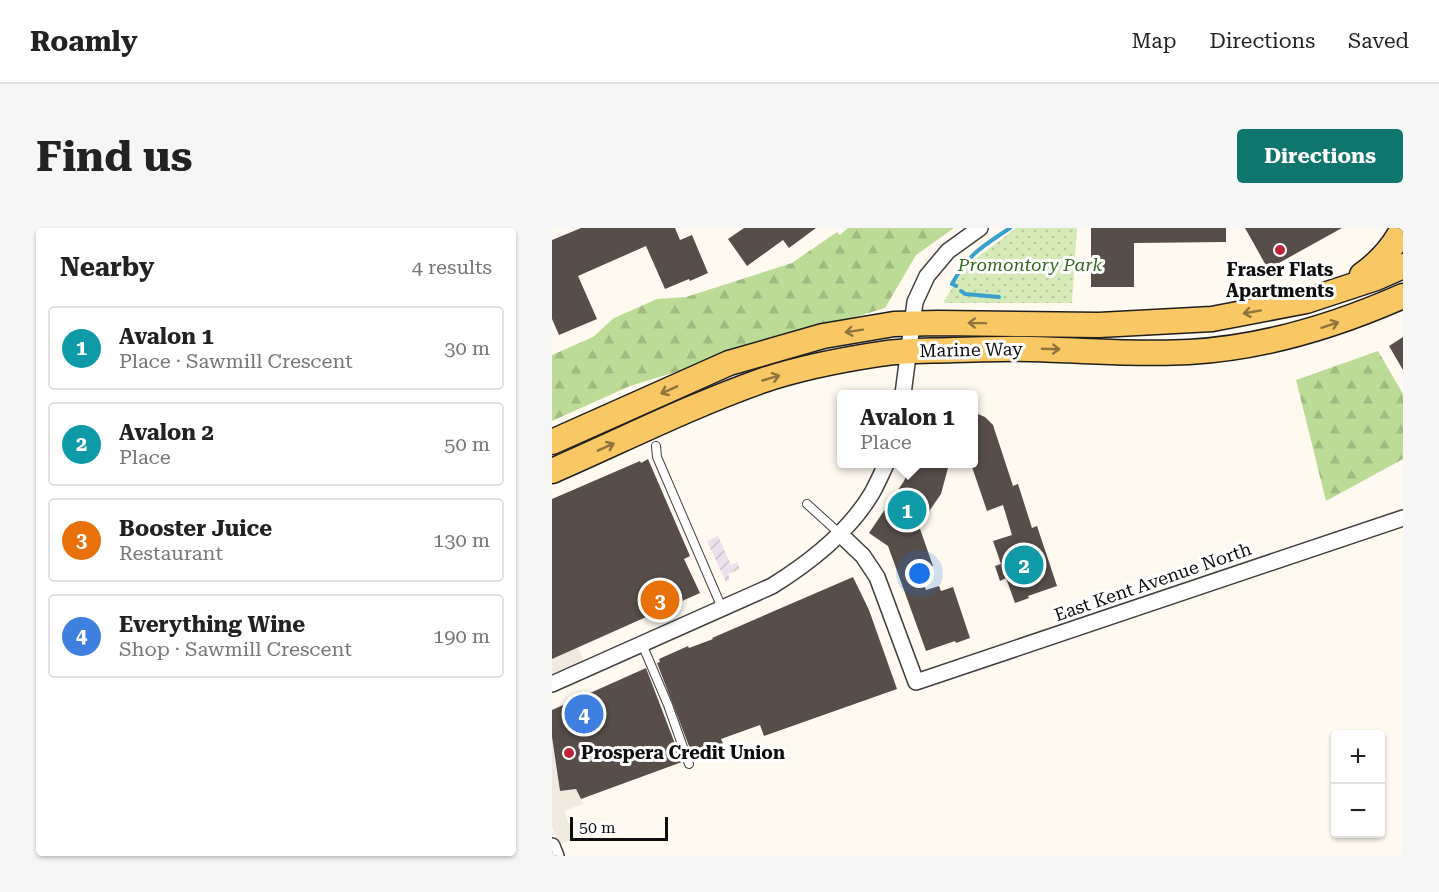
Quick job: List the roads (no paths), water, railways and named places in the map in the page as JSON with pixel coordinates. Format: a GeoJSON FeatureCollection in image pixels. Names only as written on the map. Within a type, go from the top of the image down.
{"type":"FeatureCollection","features":[{"type":"Feature","properties":{"kind":"main road"},"geometry":{"type":"LineString","coordinates":[[1348,285],[1377,264],[1394,245],[1403,228]]}},
{"type":"Feature","properties":{"kind":"main road","name":"Marine Way"},"geometry":{"type":"LineString","coordinates":[[552,442],[729,363],[824,336],[912,323],[1099,325],[1212,319],[1306,301],[1348,285],[1376,278],[1403,266]]}},
{"type":"Feature","properties":{"kind":"main road","name":"Marine Way"},"geometry":{"type":"LineString","coordinates":[[552,471],[762,381],[809,367],[882,354],[909,352],[1028,349],[1191,352],[1274,340],[1364,313],[1403,296]]}},
{"type":"Feature","properties":{"kind":"street"},"geometry":{"type":"LineString","coordinates":[[904,390],[915,302],[927,276],[948,251],[980,228]]}},
{"type":"Feature","properties":{"kind":"street"},"geometry":{"type":"LineString","coordinates":[[552,684],[772,586],[794,573],[839,533],[871,495],[884,468]]}},
{"type":"Feature","properties":{"kind":"street","name":"East Kent Avenue North"},"geometry":{"type":"LineString","coordinates":[[839,533],[863,556],[877,577],[916,682],[1403,518]]}},
{"type":"Feature","properties":{"kind":"street"},"geometry":{"type":"LineString","coordinates":[[552,846],[556,856]]}},
{"type":"Feature","properties":{"kind":"lane"},"geometry":{"type":"LineString","coordinates":[[656,446],[657,457],[722,608]]}},
{"type":"Feature","properties":{"kind":"lane"},"geometry":{"type":"LineString","coordinates":[[807,504],[839,533]]}},
{"type":"Feature","properties":{"kind":"lane"},"geometry":{"type":"LineString","coordinates":[[642,644],[668,705],[689,764]]}},
{"type":"Feature","properties":{"kind":"waterway"},"geometry":{"type":"LineString","coordinates":[[956,286],[952,284],[970,258],[1010,228]]}},
{"type":"Feature","properties":{"kind":"waterway"},"geometry":{"type":"LineString","coordinates":[[961,291],[965,294],[999,297]]}},
{"type":"Feature","properties":{"kind":"place","name":"Fraser Flats Apartments"},"geometry":{"type":"Point","coordinates":[1280,250]}},
{"type":"Feature","properties":{"kind":"place","name":"Avalon 1"},"geometry":{"type":"Point","coordinates":[907,510]}},
{"type":"Feature","properties":{"kind":"place","name":"Avalon 2"},"geometry":{"type":"Point","coordinates":[1024,565]}},
{"type":"Feature","properties":{"kind":"place","name":"Booster Juice"},"geometry":{"type":"Point","coordinates":[660,600]}},
{"type":"Feature","properties":{"kind":"place","name":"Everything Wine"},"geometry":{"type":"Point","coordinates":[584,714]}},
{"type":"Feature","properties":{"kind":"place","name":"Prospera Credit Union"},"geometry":{"type":"Point","coordinates":[569,753]}},
{"type":"Feature","properties":{"kind":"park label","name":"Promontory Park"},"geometry":{"type":"Point","coordinates":[1030,265]}}]}
